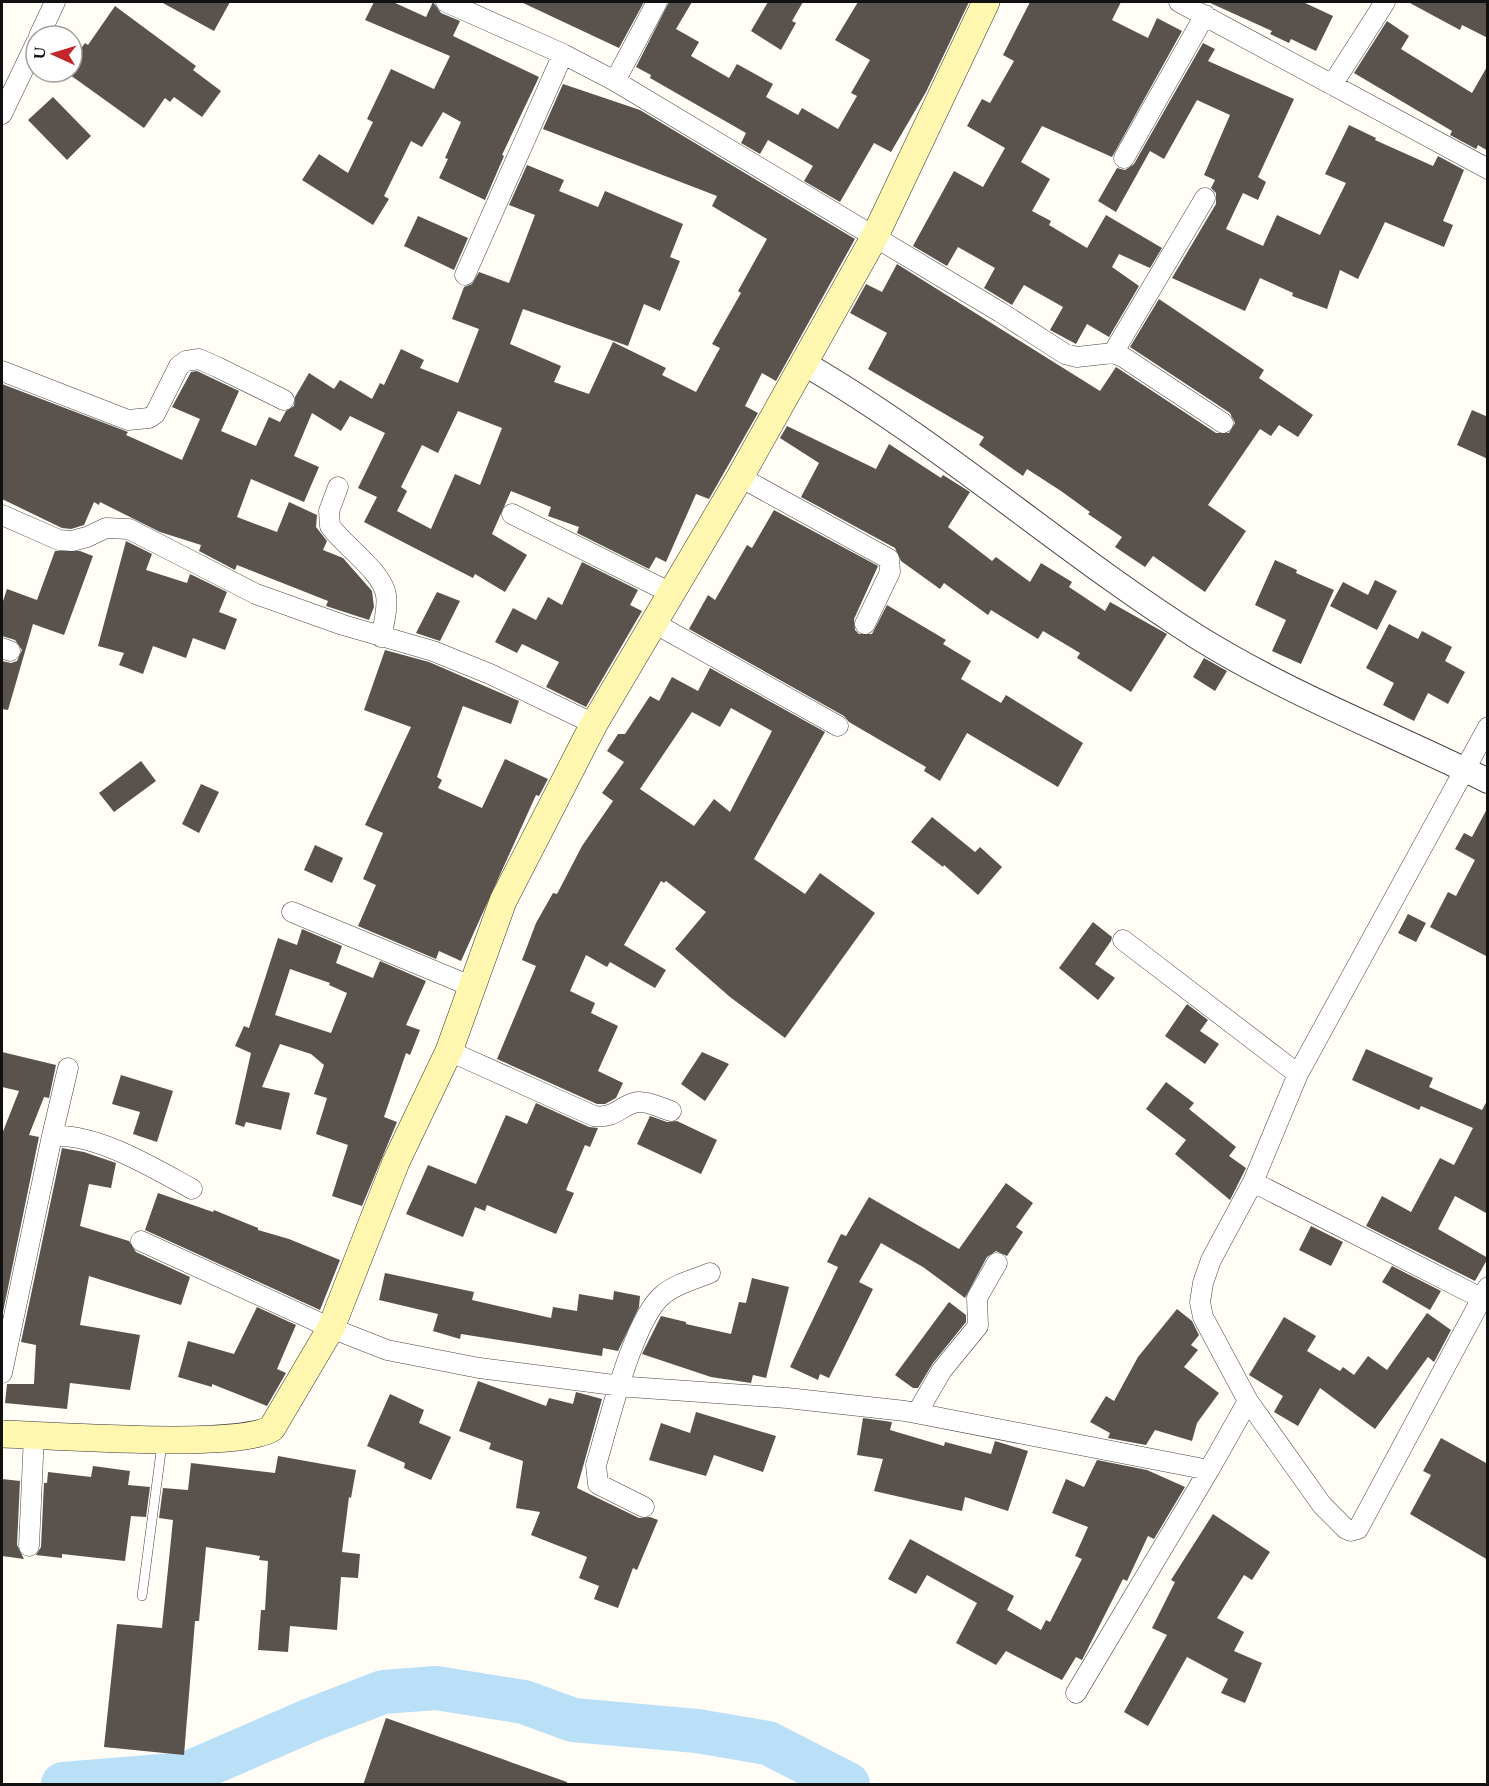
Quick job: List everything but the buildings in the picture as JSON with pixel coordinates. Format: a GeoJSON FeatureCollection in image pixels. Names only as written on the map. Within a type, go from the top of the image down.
{"type":"FeatureCollection","features":[{"type":"Feature","properties":{"kind":"main road"},"geometry":{"type":"LineString","coordinates":[[2,1434],[163,1440],[228,1437],[266,1432],[272,1428],[331,1328],[396,1162],[449,1052],[503,901],[594,724],[740,477],[875,236],[986,2]]}},
{"type":"Feature","properties":{"kind":"street"},"geometry":{"type":"LineString","coordinates":[[45,24],[55,2]]}},
{"type":"Feature","properties":{"kind":"street"},"geometry":{"type":"LineString","coordinates":[[446,2],[563,54],[615,81],[875,236],[1065,354],[1077,357],[1113,352],[1223,423]]}},
{"type":"Feature","properties":{"kind":"street"},"geometry":{"type":"LineString","coordinates":[[615,81],[657,2]]}},
{"type":"Feature","properties":{"kind":"street"},"geometry":{"type":"LineString","coordinates":[[1179,2],[1488,169]]}},
{"type":"Feature","properties":{"kind":"street"},"geometry":{"type":"LineString","coordinates":[[1332,85],[1385,2]]}},
{"type":"Feature","properties":{"kind":"street"},"geometry":{"type":"LineString","coordinates":[[1124,158],[1205,15]]}},
{"type":"Feature","properties":{"kind":"street"},"geometry":{"type":"LineString","coordinates":[[465,275],[563,54]]}},
{"type":"Feature","properties":{"kind":"street"},"geometry":{"type":"LineString","coordinates":[[2,114],[24,68]]}},
{"type":"Feature","properties":{"kind":"street"},"geometry":{"type":"LineString","coordinates":[[1113,352],[1205,198]]}},
{"type":"Feature","properties":{"kind":"street"},"geometry":{"type":"LineString","coordinates":[[2,371],[128,420],[149,418],[155,414],[179,366],[186,361],[199,360],[208,363],[284,400]]}},
{"type":"Feature","properties":{"kind":"street"},"geometry":{"type":"LineString","coordinates":[[805,364],[945,457],[1141,599],[1199,638],[1329,708],[1488,781]]}},
{"type":"Feature","properties":{"kind":"street"},"geometry":{"type":"LineString","coordinates":[[740,477],[889,559],[890,572],[865,624]]}},
{"type":"Feature","properties":{"kind":"street"},"geometry":{"type":"LineString","coordinates":[[338,487],[329,511],[330,526],[383,586],[387,607],[381,637]]}},
{"type":"Feature","properties":{"kind":"street"},"geometry":{"type":"LineString","coordinates":[[512,514],[671,593]]}},
{"type":"Feature","properties":{"kind":"street"},"geometry":{"type":"LineString","coordinates":[[2,516],[59,540],[79,539],[106,528],[129,529],[256,594],[381,637],[433,651],[490,674],[594,724]]}},
{"type":"Feature","properties":{"kind":"street"},"geometry":{"type":"LineString","coordinates":[[654,623],[838,726]]}},
{"type":"Feature","properties":{"kind":"street"},"geometry":{"type":"LineString","coordinates":[[1253,1182],[1484,1292],[1358,1529],[1346,1529],[1322,1505],[1248,1401],[1203,1317],[1200,1302],[1203,1283],[1211,1260],[1253,1182],[1298,1074],[1488,727]]}},
{"type":"Feature","properties":{"kind":"street"},"geometry":{"type":"LineString","coordinates":[[292,912],[473,987]]}},
{"type":"Feature","properties":{"kind":"street"},"geometry":{"type":"LineString","coordinates":[[1123,940],[1298,1074]]}},
{"type":"Feature","properties":{"kind":"street"},"geometry":{"type":"LineString","coordinates":[[449,1052],[594,1116],[618,1113],[642,1101],[671,1111]]}},
{"type":"Feature","properties":{"kind":"street"},"geometry":{"type":"LineString","coordinates":[[2,1373],[68,1068]]}},
{"type":"Feature","properties":{"kind":"street"},"geometry":{"type":"LineString","coordinates":[[52,1136],[70,1137],[124,1153],[192,1189]]}},
{"type":"Feature","properties":{"kind":"street"},"geometry":{"type":"LineString","coordinates":[[141,1241],[331,1328],[387,1350],[479,1368],[621,1386],[788,1398],[917,1413],[1209,1470]]}},
{"type":"Feature","properties":{"kind":"street"},"geometry":{"type":"LineString","coordinates":[[917,1413],[942,1370],[978,1326],[977,1298],[997,1263]]}},
{"type":"Feature","properties":{"kind":"street"},"geometry":{"type":"LineString","coordinates":[[644,1507],[598,1484],[596,1465],[636,1341],[653,1304],[664,1293],[710,1273]]}},
{"type":"Feature","properties":{"kind":"street"},"geometry":{"type":"LineString","coordinates":[[1076,1693],[1248,1401]]}},
{"type":"Feature","properties":{"kind":"street"},"geometry":{"type":"LineString","coordinates":[[29,1546],[34,1435]]}},
{"type":"Feature","properties":{"kind":"lane"},"geometry":{"type":"LineString","coordinates":[[142,1596],[163,1440]]}},
{"type":"Feature","properties":{"kind":"waterway"},"geometry":{"type":"LineString","coordinates":[[63,1784],[186,1774],[313,1719],[383,1692],[436,1688],[524,1702],[573,1720],[697,1731],[768,1743],[848,1784]]}}]}
